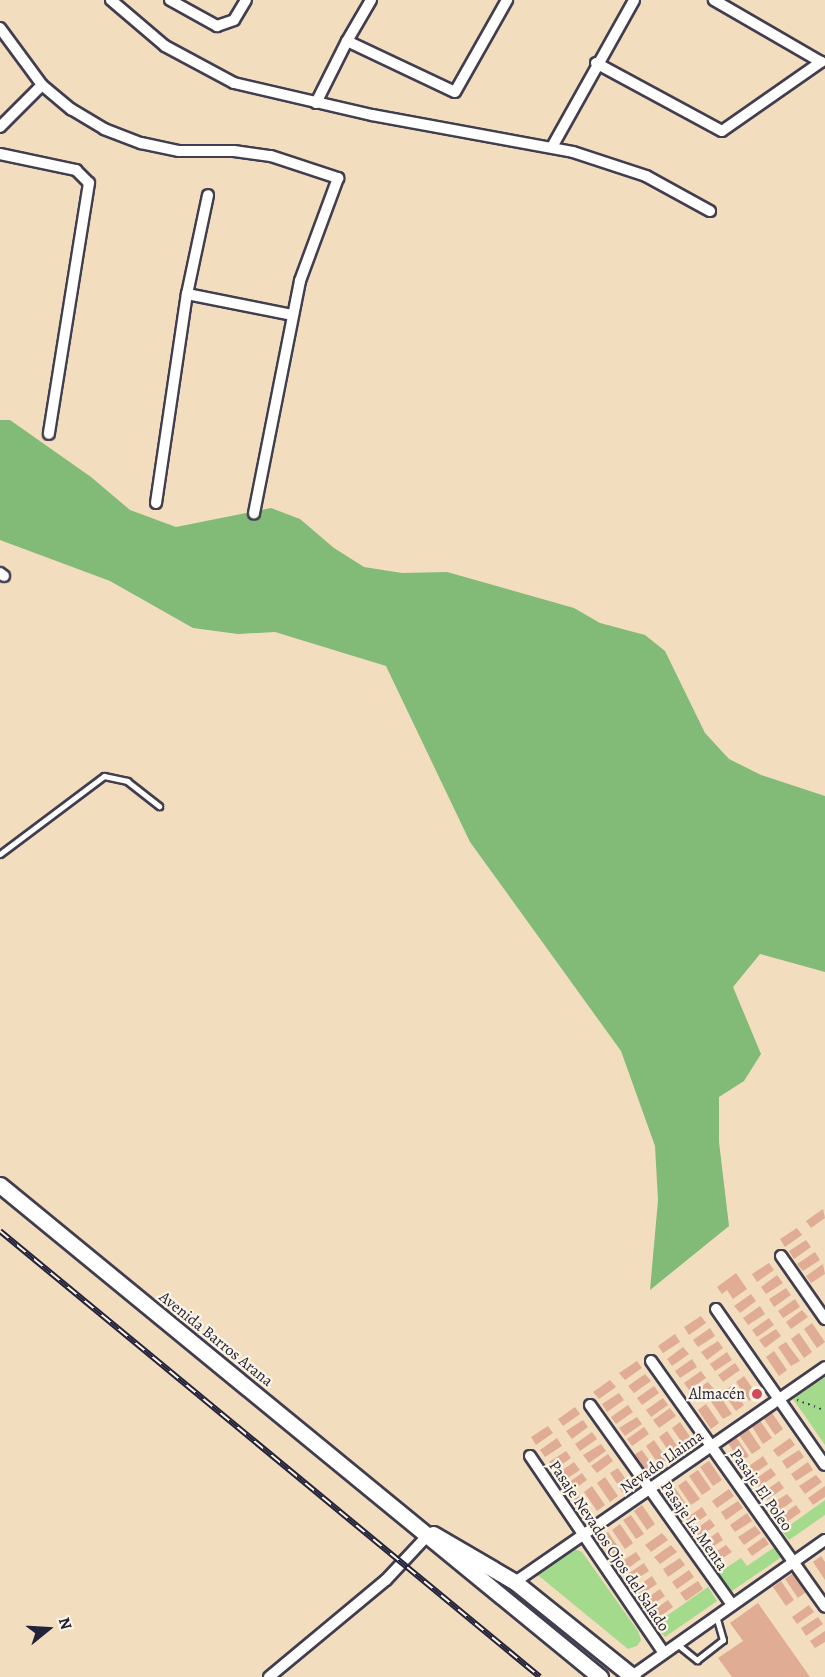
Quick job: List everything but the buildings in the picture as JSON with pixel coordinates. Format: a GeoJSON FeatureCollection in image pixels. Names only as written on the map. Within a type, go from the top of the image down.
{"type":"FeatureCollection","features":[{"type":"Feature","properties":{"kind":"main road","name":"Avenida Barros Arana"},"geometry":{"type":"LineString","coordinates":[[0,1185],[600,1677]]}},
{"type":"Feature","properties":{"kind":"main road","name":"Avenida Barros Arana"},"geometry":{"type":"LineString","coordinates":[[409,1521],[461,1547],[515,1582],[631,1677]]}},
{"type":"Feature","properties":{"kind":"main road"},"geometry":{"type":"LineString","coordinates":[[486,1584],[515,1582]]}},
{"type":"Feature","properties":{"kind":"street"},"geometry":{"type":"LineString","coordinates":[[111,0],[150,35],[216,75],[252,89],[552,147],[624,167],[710,211]]}},
{"type":"Feature","properties":{"kind":"street"},"geometry":{"type":"LineString","coordinates":[[170,0],[217,26],[234,20],[246,0]]}},
{"type":"Feature","properties":{"kind":"street"},"geometry":{"type":"LineString","coordinates":[[316,103],[347,41],[371,0]]}},
{"type":"Feature","properties":{"kind":"street"},"geometry":{"type":"LineString","coordinates":[[347,41],[455,92],[507,0]]}},
{"type":"Feature","properties":{"kind":"street"},"geometry":{"type":"LineString","coordinates":[[552,147],[596,63],[634,0]]}},
{"type":"Feature","properties":{"kind":"street"},"geometry":{"type":"LineString","coordinates":[[596,63],[722,131],[821,62],[714,0]]}},
{"type":"Feature","properties":{"kind":"street"},"geometry":{"type":"LineString","coordinates":[[0,28],[42,85],[87,120],[141,143],[189,152],[234,151],[271,156],[338,177],[306,262],[292,315],[254,514]]}},
{"type":"Feature","properties":{"kind":"street"},"geometry":{"type":"LineString","coordinates":[[0,127],[42,85]]}},
{"type":"Feature","properties":{"kind":"street"},"geometry":{"type":"LineString","coordinates":[[0,154],[76,170],[89,183],[49,434]]}},
{"type":"Feature","properties":{"kind":"street"},"geometry":{"type":"LineString","coordinates":[[156,503],[187,294],[208,195]]}},
{"type":"Feature","properties":{"kind":"street"},"geometry":{"type":"LineString","coordinates":[[187,294],[292,315]]}},
{"type":"Feature","properties":{"kind":"street"},"geometry":{"type":"LineString","coordinates":[[781,1256],[825,1319]]}},
{"type":"Feature","properties":{"kind":"street"},"geometry":{"type":"LineString","coordinates":[[716,1309],[825,1465]]}},
{"type":"Feature","properties":{"kind":"street","name":"Pasaje El Poleo"},"geometry":{"type":"LineString","coordinates":[[651,1361],[825,1607]]}},
{"type":"Feature","properties":{"kind":"street","name":"Nevado Llaima"},"geometry":{"type":"LineString","coordinates":[[515,1582],[825,1367]]}},
{"type":"Feature","properties":{"kind":"street","name":"Pasaje La Menta"},"geometry":{"type":"LineString","coordinates":[[590,1405],[732,1605]]}},
{"type":"Feature","properties":{"kind":"street","name":"Pasaje Nevados Ojos del Salado"},"geometry":{"type":"LineString","coordinates":[[530,1456],[664,1653]]}},
{"type":"Feature","properties":{"kind":"street"},"geometry":{"type":"LineString","coordinates":[[269,1677],[387,1580],[427,1536]]}},
{"type":"Feature","properties":{"kind":"street"},"geometry":{"type":"LineString","coordinates":[[631,1677],[825,1540]]}},
{"type":"Feature","properties":{"kind":"lane"},"geometry":{"type":"LineString","coordinates":[[0,854],[105,776],[127,781],[159,806]]}},
{"type":"Feature","properties":{"kind":"lane"},"geometry":{"type":"LineString","coordinates":[[677,1644],[697,1660],[723,1640],[716,1616]]}},
{"type":"Feature","properties":{"kind":"path"},"geometry":{"type":"LineString","coordinates":[[779,1399],[793,1399],[825,1410]]}},
{"type":"Feature","properties":{"kind":"green space"},"geometry":{"type":"Polygon","coordinates":[[[0,420],[10,420],[91,477],[130,510],[176,527],[271,508],[300,519],[334,548],[364,567],[402,573],[447,572],[574,608],[600,623],[645,635],[665,651],[705,733],[729,759],[761,775],[825,796],[825,972],[760,954],[733,987],[761,1054],[744,1081],[719,1097],[719,1142],[729,1226],[650,1290],[658,1200],[655,1146],[621,1051],[470,842],[386,666],[275,632],[238,634],[193,628],[110,581],[0,540],[0,420]]]}},
{"type":"Feature","properties":{"kind":"green space"},"geometry":{"type":"Polygon","coordinates":[[[825,1377],[825,1445],[793,1399],[825,1377]]]}},
{"type":"Feature","properties":{"kind":"green space"},"geometry":{"type":"Polygon","coordinates":[[[825,1500],[825,1515],[789,1540],[782,1531],[825,1500]]]}},
{"type":"Feature","properties":{"kind":"green space"},"geometry":{"type":"Polygon","coordinates":[[[775,1547],[783,1556],[729,1593],[715,1575],[741,1558],[747,1566],[775,1547]]]}},
{"type":"Feature","properties":{"kind":"green space"},"geometry":{"type":"Polygon","coordinates":[[[572,1548],[582,1552],[638,1631],[641,1640],[637,1646],[628,1649],[533,1571],[572,1548]]]}},
{"type":"Feature","properties":{"kind":"green space"},"geometry":{"type":"Polygon","coordinates":[[[708,1587],[717,1601],[665,1637],[655,1624],[708,1587]]]}},
{"type":"Feature","properties":{"kind":"railway"},"geometry":{"type":"LineString","coordinates":[[0,1231],[540,1677]]}},
{"type":"Feature","properties":{"kind":"place","name":"Almacén"},"geometry":{"type":"Point","coordinates":[757,1394]}}]}
